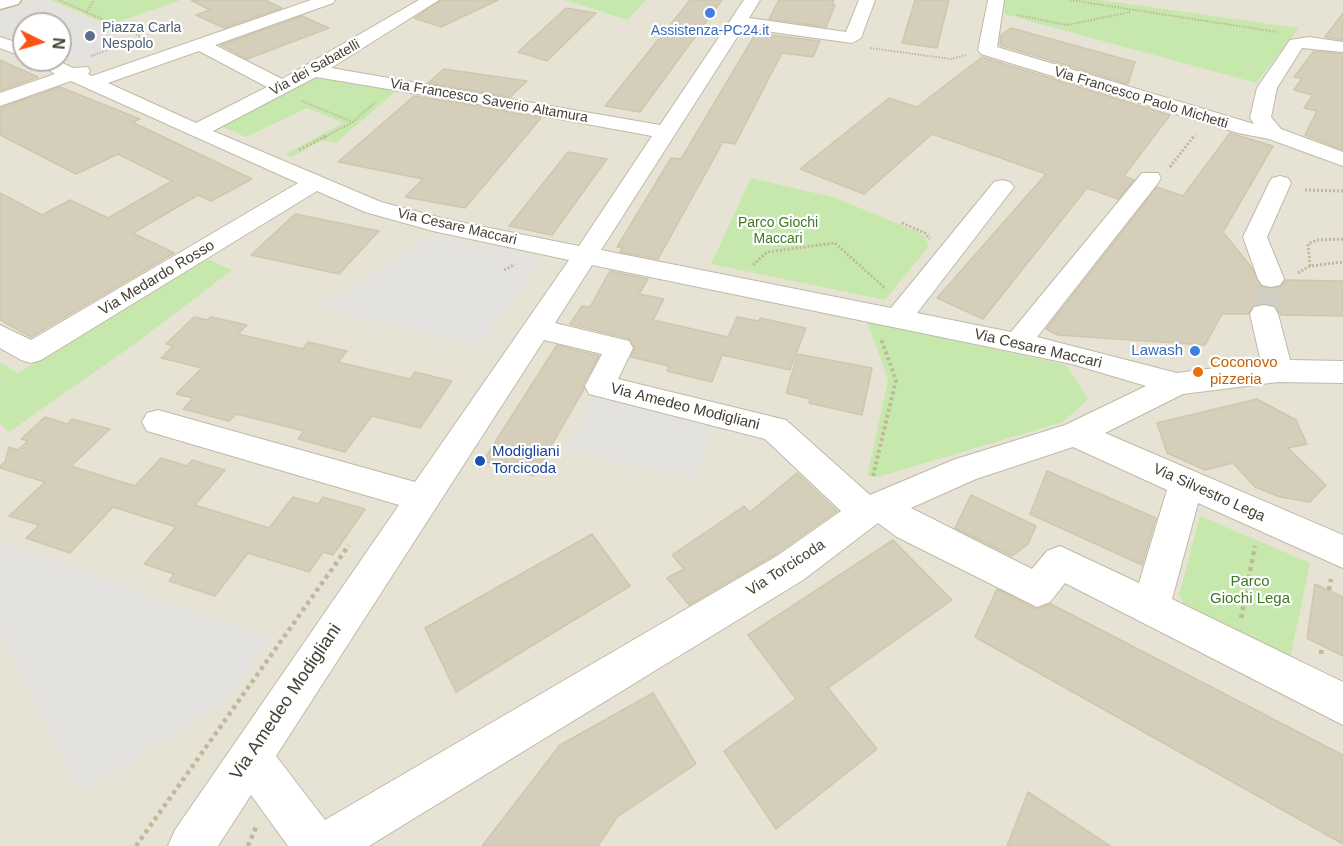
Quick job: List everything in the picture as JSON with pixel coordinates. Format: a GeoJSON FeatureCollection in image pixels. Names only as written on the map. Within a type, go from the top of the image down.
{"type":"FeatureCollection","features":[{"type":"Feature","properties":{"kind":"street"},"geometry":{"type":"LineString","coordinates":[[0,4],[12,0]]}},
{"type":"Feature","properties":{"kind":"street"},"geometry":{"type":"LineString","coordinates":[[0,100],[165,57],[327,0]]}},
{"type":"Feature","properties":{"kind":"street","name":"Via dei Sabatelli"},"geometry":{"type":"LineString","coordinates":[[196,131],[313,71],[431,0]]}},
{"type":"Feature","properties":{"kind":"street","name":"Via Amedeo Modigliani"},"geometry":{"type":"LineString","coordinates":[[191,846],[586,254],[745,11],[852,38],[867,0]]}},
{"type":"Feature","properties":{"kind":"street","name":"Via Francesco Paolo Michetti"},"geometry":{"type":"LineString","coordinates":[[995,5],[987,50],[995,54],[1245,129],[1274,133],[1343,159]]}},
{"type":"Feature","properties":{"kind":"street"},"geometry":{"type":"LineString","coordinates":[[1274,133],[1260,118],[1267,88],[1296,44],[1308,42],[1343,47]]}},
{"type":"Feature","properties":{"kind":"street"},"geometry":{"type":"LineString","coordinates":[[80,79],[141,43],[145,48],[165,57]]}},
{"type":"Feature","properties":{"kind":"street"},"geometry":{"type":"LineString","coordinates":[[201,45],[281,86]]}},
{"type":"Feature","properties":{"kind":"street","name":"Via Francesco Saverio Altamura"},"geometry":{"type":"LineString","coordinates":[[313,71],[664,132]]}},
{"type":"Feature","properties":{"kind":"street","name":"Via Cesare Maccari"},"geometry":{"type":"LineString","coordinates":[[66,72],[373,207],[442,226],[888,308],[1017,343],[1072,354],[1177,384]]}},
{"type":"Feature","properties":{"kind":"street"},"geometry":{"type":"LineString","coordinates":[[1017,343],[1150,178]]}},
{"type":"Feature","properties":{"kind":"street","name":"Via Medardo Rosso"},"geometry":{"type":"LineString","coordinates":[[0,335],[31,353],[314,183]]}},
{"type":"Feature","properties":{"kind":"street"},"geometry":{"type":"LineString","coordinates":[[1270,277],[1255,237],[1280,183]]}},
{"type":"Feature","properties":{"kind":"street"},"geometry":{"type":"LineString","coordinates":[[888,308],[1002,186]]}},
{"type":"Feature","properties":{"kind":"street"},"geometry":{"type":"LineString","coordinates":[[1264,314],[1278,371]]}},
{"type":"Feature","properties":{"kind":"street","name":"Via Amedeo Modigliani"},"geometry":{"type":"LineString","coordinates":[[536,328],[619,348],[600,386],[775,429],[874,500]]}},
{"type":"Feature","properties":{"kind":"street","name":"Via Torcicoda"},"geometry":{"type":"LineString","coordinates":[[326,846],[790,568],[874,500],[1075,434],[1177,384],[1278,371],[1343,372]]}},
{"type":"Feature","properties":{"kind":"street"},"geometry":{"type":"LineString","coordinates":[[158,422],[422,498]]}},
{"type":"Feature","properties":{"kind":"street","name":"Via Silvestro Lega"},"geometry":{"type":"LineString","coordinates":[[1075,434],[1343,552]]}},
{"type":"Feature","properties":{"kind":"street"},"geometry":{"type":"LineString","coordinates":[[1151,608],[1186,483]]}},
{"type":"Feature","properties":{"kind":"street"},"geometry":{"type":"LineString","coordinates":[[874,500],[909,526],[1037,590],[1060,562],[1343,704]]}},
{"type":"Feature","properties":{"kind":"street"},"geometry":{"type":"LineString","coordinates":[[250,757],[316,846]]}},
{"type":"Feature","properties":{"kind":"path"},"geometry":{"type":"LineString","coordinates":[[59,0],[141,43]]}},
{"type":"Feature","properties":{"kind":"path"},"geometry":{"type":"LineString","coordinates":[[86,13],[94,0]]}},
{"type":"Feature","properties":{"kind":"path"},"geometry":{"type":"LineString","coordinates":[[1070,0],[1293,35],[1308,42]]}},
{"type":"Feature","properties":{"kind":"path"},"geometry":{"type":"LineString","coordinates":[[995,5],[1067,25],[1134,11]]}},
{"type":"Feature","properties":{"kind":"path"},"geometry":{"type":"LineString","coordinates":[[869,48],[951,59],[973,53]]}},
{"type":"Feature","properties":{"kind":"path"},"geometry":{"type":"LineString","coordinates":[[294,152],[352,122],[382,96]]}},
{"type":"Feature","properties":{"kind":"path"},"geometry":{"type":"LineString","coordinates":[[299,99],[352,122]]}},
{"type":"Feature","properties":{"kind":"path"},"geometry":{"type":"LineString","coordinates":[[1280,183],[1305,190],[1343,191]]}},
{"type":"Feature","properties":{"kind":"path"},"geometry":{"type":"LineString","coordinates":[[902,223],[925,233],[933,244]]}},
{"type":"Feature","properties":{"kind":"path"},"geometry":{"type":"LineString","coordinates":[[1310,266],[1308,244],[1317,240],[1343,239]]}},
{"type":"Feature","properties":{"kind":"path"},"geometry":{"type":"LineString","coordinates":[[751,266],[767,252],[835,243],[888,308],[896,380],[873,472],[874,500]]}},
{"type":"Feature","properties":{"kind":"path"},"geometry":{"type":"LineString","coordinates":[[1270,277],[1291,276],[1310,266],[1343,262]]}},
{"type":"Feature","properties":{"kind":"path"},"geometry":{"type":"LineString","coordinates":[[136,846],[356,536]]}},
{"type":"Feature","properties":{"kind":"path"},"geometry":{"type":"LineString","coordinates":[[1233,649],[1238,639],[1256,540]]}},
{"type":"Feature","properties":{"kind":"path"},"geometry":{"type":"LineString","coordinates":[[248,846],[256,824],[255,817]]}},
{"type":"Feature","properties":{"kind":"shaded area"},"geometry":{"type":"Polygon","coordinates":[[[0,0],[1343,0],[1343,846],[0,846],[0,0]]]}},
{"type":"Feature","properties":{"kind":"shaded area","name":"Piazza Carla Nespolo"},"geometry":{"type":"Polygon","coordinates":[[[38,0],[44,0],[70,12],[12,12],[12,36],[0,31],[0,13],[38,0]]]}},
{"type":"Feature","properties":{"kind":"shaded area","name":"Piazza Carla Nespolo"},"geometry":{"type":"Polygon","coordinates":[[[72,13],[141,45],[82,65],[72,61],[72,13]]]}},
{"type":"Feature","properties":{"kind":"shaded area"},"geometry":{"type":"Polygon","coordinates":[[[434,235],[542,258],[479,347],[317,307],[434,235]]]}},
{"type":"Feature","properties":{"kind":"shaded area"},"geometry":{"type":"Polygon","coordinates":[[[595,393],[716,424],[695,480],[566,450],[595,393]]]}},
{"type":"Feature","properties":{"kind":"shaded area"},"geometry":{"type":"Polygon","coordinates":[[[0,542],[272,637],[231,696],[81,795],[0,635],[0,542]]]}},
{"type":"Feature","properties":{"kind":"green space"},"geometry":{"type":"Polygon","coordinates":[[[51,0],[181,0],[109,25],[51,0]]]}},
{"type":"Feature","properties":{"kind":"green space"},"geometry":{"type":"Polygon","coordinates":[[[565,0],[646,0],[627,20],[565,0]]]}},
{"type":"Feature","properties":{"kind":"green space"},"geometry":{"type":"Polygon","coordinates":[[[1005,0],[1100,0],[1299,28],[1256,83],[1004,14],[1005,0]]]}},
{"type":"Feature","properties":{"kind":"green space"},"geometry":{"type":"Polygon","coordinates":[[[310,77],[396,91],[336,143],[323,140],[291,157],[285,154],[343,123],[307,108],[246,137],[221,126],[310,77]]]}},
{"type":"Feature","properties":{"kind":"green space","name":"Parco Giochi Maccari"},"geometry":{"type":"Polygon","coordinates":[[[751,178],[836,198],[920,233],[925,237],[929,246],[885,300],[711,264],[751,178]]]}},
{"type":"Feature","properties":{"kind":"green space"},"geometry":{"type":"Polygon","coordinates":[[[208,259],[232,270],[136,343],[9,432],[0,424],[0,362],[18,373],[208,259]]]}},
{"type":"Feature","properties":{"kind":"green space"},"geometry":{"type":"Polygon","coordinates":[[[867,321],[1066,365],[1088,399],[1063,422],[878,477],[867,476],[888,380],[867,321]]]}},
{"type":"Feature","properties":{"kind":"green space","name":"Parco Giochi Lega"},"geometry":{"type":"Polygon","coordinates":[[[1200,516],[1310,563],[1289,663],[1191,616],[1179,595],[1200,516]]]}},
{"type":"Feature","properties":{"kind":"building"},"geometry":{"type":"Polygon","coordinates":[[[191,0],[265,0],[282,8],[224,28],[196,15],[210,10],[191,0]]]}},
{"type":"Feature","properties":{"kind":"building"},"geometry":{"type":"Polygon","coordinates":[[[441,0],[498,0],[441,27],[414,18],[441,0]]]}},
{"type":"Feature","properties":{"kind":"building"},"geometry":{"type":"Polygon","coordinates":[[[690,0],[722,0],[640,112],[605,106],[690,0]]]}},
{"type":"Feature","properties":{"kind":"building"},"geometry":{"type":"Polygon","coordinates":[[[779,0],[834,0],[832,5],[835,5],[826,27],[769,19],[779,0]]]}},
{"type":"Feature","properties":{"kind":"building"},"geometry":{"type":"Polygon","coordinates":[[[915,0],[949,0],[937,48],[902,43],[915,0]]]}},
{"type":"Feature","properties":{"kind":"building"},"geometry":{"type":"Polygon","coordinates":[[[566,8],[596,13],[547,61],[518,52],[566,8]]]}},
{"type":"Feature","properties":{"kind":"building"},"geometry":{"type":"Polygon","coordinates":[[[1343,13],[1343,40],[1325,37],[1343,13]]]}},
{"type":"Feature","properties":{"kind":"building"},"geometry":{"type":"Polygon","coordinates":[[[302,16],[329,28],[247,59],[221,45],[302,16]]]}},
{"type":"Feature","properties":{"kind":"building"},"geometry":{"type":"Polygon","coordinates":[[[1011,28],[1135,62],[1128,84],[1000,45],[1001,35],[1011,28]]]}},
{"type":"Feature","properties":{"kind":"building"},"geometry":{"type":"Polygon","coordinates":[[[756,33],[820,41],[813,57],[782,53],[735,144],[723,142],[658,259],[620,252],[623,248],[617,247],[671,158],[681,159],[756,33]]]}},
{"type":"Feature","properties":{"kind":"building"},"geometry":{"type":"Polygon","coordinates":[[[1314,51],[1343,54],[1343,150],[1305,135],[1317,111],[1304,108],[1313,95],[1294,90],[1302,78],[1294,77],[1314,51]]]}},
{"type":"Feature","properties":{"kind":"building"},"geometry":{"type":"Polygon","coordinates":[[[982,57],[1170,115],[1124,176],[1134,180],[1118,199],[1087,188],[983,319],[937,298],[1046,174],[932,134],[864,194],[800,169],[889,98],[917,107],[982,57]]]}},
{"type":"Feature","properties":{"kind":"building"},"geometry":{"type":"Polygon","coordinates":[[[0,60],[12,65],[12,72],[27,72],[38,77],[0,91],[0,60]]]}},
{"type":"Feature","properties":{"kind":"building"},"geometry":{"type":"Polygon","coordinates":[[[444,69],[527,81],[510,97],[428,83],[444,69]]]}},
{"type":"Feature","properties":{"kind":"building"},"geometry":{"type":"Polygon","coordinates":[[[60,87],[140,119],[132,122],[252,179],[211,201],[198,195],[133,233],[174,253],[31,337],[0,320],[0,193],[42,215],[70,200],[108,218],[172,181],[118,154],[76,174],[0,135],[0,108],[60,87]]]}},
{"type":"Feature","properties":{"kind":"building"},"geometry":{"type":"Polygon","coordinates":[[[414,96],[541,118],[465,208],[405,197],[423,179],[338,162],[414,96]]]}},
{"type":"Feature","properties":{"kind":"building"},"geometry":{"type":"Polygon","coordinates":[[[1230,133],[1273,146],[1223,232],[1252,268],[1262,287],[1280,287],[1286,280],[1343,281],[1343,316],[1281,315],[1274,305],[1254,305],[1248,314],[1222,314],[1205,345],[1058,335],[1046,329],[1157,187],[1183,196],[1230,133]]]}},
{"type":"Feature","properties":{"kind":"building"},"geometry":{"type":"Polygon","coordinates":[[[568,152],[607,159],[552,235],[509,226],[568,152]]]}},
{"type":"Feature","properties":{"kind":"building"},"geometry":{"type":"Polygon","coordinates":[[[295,214],[379,231],[339,274],[251,255],[295,214]]]}},
{"type":"Feature","properties":{"kind":"building"},"geometry":{"type":"Polygon","coordinates":[[[610,271],[648,279],[639,294],[664,299],[653,320],[728,337],[737,317],[759,321],[760,318],[806,328],[790,370],[722,355],[712,382],[667,371],[669,366],[631,357],[635,347],[630,339],[570,324],[582,306],[590,307],[610,271]]]}},
{"type":"Feature","properties":{"kind":"building"},"geometry":{"type":"Polygon","coordinates":[[[194,317],[207,320],[211,317],[247,325],[238,334],[303,349],[308,342],[347,351],[338,362],[410,379],[415,372],[452,381],[420,428],[372,416],[345,452],[298,439],[304,431],[236,414],[229,421],[183,409],[193,398],[176,394],[202,368],[161,358],[173,346],[166,344],[194,317]]]}},
{"type":"Feature","properties":{"kind":"building"},"geometry":{"type":"Polygon","coordinates":[[[557,345],[599,356],[583,385],[584,389],[534,476],[483,461],[557,345]]]}},
{"type":"Feature","properties":{"kind":"building"},"geometry":{"type":"Polygon","coordinates":[[[798,354],[872,368],[862,415],[809,403],[810,399],[786,393],[798,354]]]}},
{"type":"Feature","properties":{"kind":"building"},"geometry":{"type":"Polygon","coordinates":[[[1257,399],[1296,420],[1307,444],[1288,448],[1326,485],[1310,502],[1280,497],[1255,487],[1233,463],[1205,470],[1167,453],[1157,423],[1257,399]]]}},
{"type":"Feature","properties":{"kind":"building"},"geometry":{"type":"Polygon","coordinates":[[[45,417],[67,424],[72,419],[110,429],[71,466],[135,486],[161,458],[187,466],[192,460],[225,470],[195,505],[269,528],[293,497],[318,504],[323,497],[365,509],[333,555],[323,552],[309,572],[248,553],[215,596],[169,581],[174,574],[144,564],[176,527],[113,507],[70,553],[26,538],[39,525],[9,516],[45,482],[0,468],[0,466],[5,462],[9,447],[18,450],[28,441],[21,439],[45,417]]]}},
{"type":"Feature","properties":{"kind":"building"},"geometry":{"type":"Polygon","coordinates":[[[1047,471],[1156,518],[1142,565],[1030,514],[1047,471]]]}},
{"type":"Feature","properties":{"kind":"building"},"geometry":{"type":"Polygon","coordinates":[[[797,473],[837,511],[776,554],[689,605],[667,578],[684,569],[672,555],[744,506],[750,512],[797,473]]]}},
{"type":"Feature","properties":{"kind":"building"},"geometry":{"type":"Polygon","coordinates":[[[971,495],[1036,526],[1028,544],[1012,556],[955,528],[971,495]]]}},
{"type":"Feature","properties":{"kind":"building"},"geometry":{"type":"Polygon","coordinates":[[[592,534],[630,586],[456,692],[425,628],[592,534]]]}},
{"type":"Feature","properties":{"kind":"building"},"geometry":{"type":"Polygon","coordinates":[[[893,540],[952,600],[828,688],[877,749],[776,829],[724,751],[796,699],[748,635],[893,540]]]}},
{"type":"Feature","properties":{"kind":"building"},"geometry":{"type":"Polygon","coordinates":[[[1315,584],[1343,597],[1343,656],[1307,638],[1315,584]]]}},
{"type":"Feature","properties":{"kind":"building"},"geometry":{"type":"Polygon","coordinates":[[[997,589],[1036,609],[1051,604],[1343,755],[1343,844],[975,637],[997,589]]]}},
{"type":"Feature","properties":{"kind":"building"},"geometry":{"type":"Polygon","coordinates":[[[653,693],[696,764],[617,817],[598,846],[482,846],[560,745],[653,693]]]}},
{"type":"Feature","properties":{"kind":"building"},"geometry":{"type":"Polygon","coordinates":[[[1028,792],[1110,846],[1007,846],[1028,792]]]}},
{"type":"Feature","properties":{"kind":"tunnel"},"geometry":{"type":"LineString","coordinates":[[1264,314],[1271,279]]}},
{"type":"Feature","properties":{"kind":"place","name":"Assistenza-PC24.it"},"geometry":{"type":"Point","coordinates":[710,13]}},
{"type":"Feature","properties":{"kind":"place","name":"Piazza Carla Nespolo"},"geometry":{"type":"Point","coordinates":[90,36]}},
{"type":"Feature","properties":{"kind":"place","name":"Lawash"},"geometry":{"type":"Point","coordinates":[1195,351]}},
{"type":"Feature","properties":{"kind":"place","name":"Coconovo pizzeria"},"geometry":{"type":"Point","coordinates":[1198,372]}},
{"type":"Feature","properties":{"kind":"place","name":"Modigliani Torcicoda"},"geometry":{"type":"Point","coordinates":[480,461]}}]}
